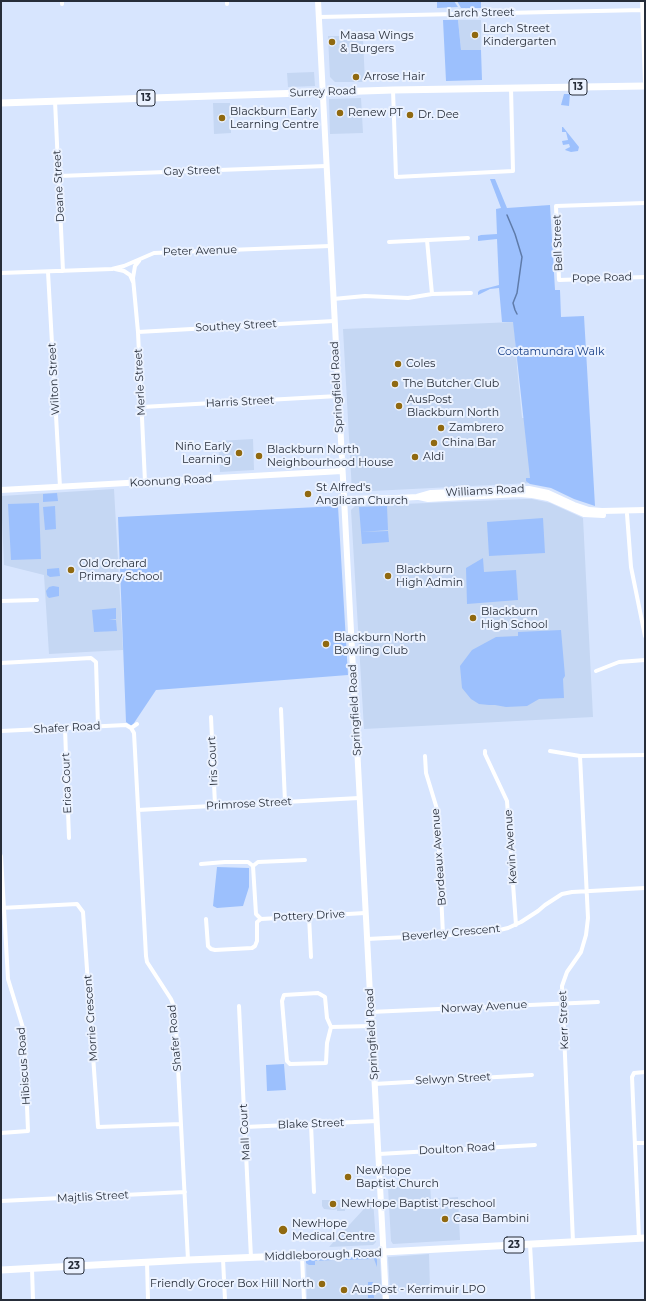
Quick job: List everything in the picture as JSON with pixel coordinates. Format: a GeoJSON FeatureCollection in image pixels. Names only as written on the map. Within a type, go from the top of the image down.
{"type":"FeatureCollection","features":[{"type":"Feature","properties":{"kind":"main road","name":"Springfield Road"},"geometry":{"type":"LineString","coordinates":[[318,1],[386,1300]]}},
{"type":"Feature","properties":{"kind":"main road","name":"Surrey Road"},"geometry":{"type":"LineString","coordinates":[[1,103],[393,90],[645,86]]}},
{"type":"Feature","properties":{"kind":"main road","name":"Koonung Road"},"geometry":{"type":"LineString","coordinates":[[1,490],[342,471]]}},
{"type":"Feature","properties":{"kind":"main road","name":"Williams Road"},"geometry":{"type":"LineString","coordinates":[[343,499],[417,497],[431,493],[444,495],[465,494],[490,490],[521,488],[535,489],[548,493],[589,513]]}},
{"type":"Feature","properties":{"kind":"main road"},"geometry":{"type":"LineString","coordinates":[[484,496],[490,490]]}},
{"type":"Feature","properties":{"kind":"main road","name":"Williams Road"},"geometry":{"type":"LineString","coordinates":[[465,494],[484,496],[518,494],[539,496],[556,501],[574,510],[589,513],[642,511]]}},
{"type":"Feature","properties":{"kind":"main road","name":"Middleborough Road"},"geometry":{"type":"LineString","coordinates":[[1,1270],[642,1238]]}},
{"type":"Feature","properties":{"kind":"street"},"geometry":{"type":"LineString","coordinates":[[642,1],[645,82]]}},
{"type":"Feature","properties":{"kind":"street","name":"Larch Street"},"geometry":{"type":"LineString","coordinates":[[319,17],[643,10]]}},
{"type":"Feature","properties":{"kind":"street"},"geometry":{"type":"LineString","coordinates":[[393,90],[396,177],[513,171],[511,88]]}},
{"type":"Feature","properties":{"kind":"street","name":"Deane Street"},"geometry":{"type":"LineString","coordinates":[[55,101],[63,271]]}},
{"type":"Feature","properties":{"kind":"street","name":"Gay Street"},"geometry":{"type":"LineString","coordinates":[[59,176],[326,166]]}},
{"type":"Feature","properties":{"kind":"street","name":"Bell Street"},"geometry":{"type":"LineString","coordinates":[[559,280],[556,206],[645,203]]}},
{"type":"Feature","properties":{"kind":"street"},"geometry":{"type":"LineString","coordinates":[[389,242],[468,238]]}},
{"type":"Feature","properties":{"kind":"street"},"geometry":{"type":"LineString","coordinates":[[427,240],[432,294]]}},
{"type":"Feature","properties":{"kind":"street","name":"Peter Avenue"},"geometry":{"type":"LineString","coordinates":[[1,273],[112,269],[124,266],[154,253],[330,246]]}},
{"type":"Feature","properties":{"kind":"street","name":"Merle Street"},"geometry":{"type":"LineString","coordinates":[[140,259],[135,266],[134,282],[138,332],[145,482]]}},
{"type":"Feature","properties":{"kind":"street"},"geometry":{"type":"LineString","coordinates":[[112,269],[124,271],[130,275],[134,282]]}},
{"type":"Feature","properties":{"kind":"street","name":"Wilton Street"},"geometry":{"type":"LineString","coordinates":[[48,272],[60,487]]}},
{"type":"Feature","properties":{"kind":"street","name":"Pope Road"},"geometry":{"type":"LineString","coordinates":[[559,280],[645,277]]}},
{"type":"Feature","properties":{"kind":"street"},"geometry":{"type":"LineString","coordinates":[[333,299],[365,296],[408,298],[432,294],[471,293]]}},
{"type":"Feature","properties":{"kind":"street","name":"Southey Street"},"geometry":{"type":"LineString","coordinates":[[138,332],[334,321]]}},
{"type":"Feature","properties":{"kind":"street","name":"Harris Street"},"geometry":{"type":"LineString","coordinates":[[142,407],[338,396]]}},
{"type":"Feature","properties":{"kind":"street"},"geometry":{"type":"LineString","coordinates":[[627,512],[631,567],[645,636]]}},
{"type":"Feature","properties":{"kind":"street"},"geometry":{"type":"LineString","coordinates":[[1,601],[37,600]]}},
{"type":"Feature","properties":{"kind":"street"},"geometry":{"type":"LineString","coordinates":[[1,663],[91,658],[96,662],[98,726]]}},
{"type":"Feature","properties":{"kind":"street"},"geometry":{"type":"LineString","coordinates":[[596,671],[619,662],[645,660]]}},
{"type":"Feature","properties":{"kind":"street"},"geometry":{"type":"LineString","coordinates":[[281,709],[285,802]]}},
{"type":"Feature","properties":{"kind":"street","name":"Iris Court"},"geometry":{"type":"LineString","coordinates":[[211,718],[215,805]]}},
{"type":"Feature","properties":{"kind":"street"},"geometry":{"type":"LineString","coordinates":[[131,728],[137,724]]}},
{"type":"Feature","properties":{"kind":"street","name":"Shafer Road"},"geometry":{"type":"LineString","coordinates":[[1,731],[126,725],[131,728],[134,733],[146,956],[147,962],[171,999],[175,1009],[188,1260]]}},
{"type":"Feature","properties":{"kind":"street","name":"Erica Court"},"geometry":{"type":"LineString","coordinates":[[65,728],[70,838]]}},
{"type":"Feature","properties":{"kind":"street","name":"Kevin Avenue"},"geometry":{"type":"LineString","coordinates":[[485,751],[485,754],[508,801],[516,925]]}},
{"type":"Feature","properties":{"kind":"street"},"geometry":{"type":"LineString","coordinates":[[550,751],[580,756],[645,755]]}},
{"type":"Feature","properties":{"kind":"street","name":"Bordeaux Avenue"},"geometry":{"type":"LineString","coordinates":[[425,756],[426,773],[437,809],[442,935]]}},
{"type":"Feature","properties":{"kind":"street","name":"Kerr Street"},"geometry":{"type":"LineString","coordinates":[[573,1242],[562,986],[567,972],[581,952],[586,935],[588,918],[580,756]]}},
{"type":"Feature","properties":{"kind":"street","name":"Primrose Street"},"geometry":{"type":"LineString","coordinates":[[138,810],[359,798]]}},
{"type":"Feature","properties":{"kind":"street","name":"Hibiscus Road"},"geometry":{"type":"LineString","coordinates":[[1,856],[2,908],[8,979],[24,1031],[28,1131],[1,1133]]}},
{"type":"Feature","properties":{"kind":"street"},"geometry":{"type":"LineString","coordinates":[[201,864],[248,862],[253,866],[258,862],[305,860]]}},
{"type":"Feature","properties":{"kind":"street","name":"Pottery Drive"},"geometry":{"type":"LineString","coordinates":[[253,866],[256,914],[257,917],[261,919],[365,914]]}},
{"type":"Feature","properties":{"kind":"street","name":"Beverley Crescent"},"geometry":{"type":"LineString","coordinates":[[366,939],[487,933],[516,925],[562,894],[572,892],[645,888]]}},
{"type":"Feature","properties":{"kind":"street","name":"Morrie Crescent"},"geometry":{"type":"LineString","coordinates":[[2,908],[77,904],[83,912],[98,1127],[181,1124]]}},
{"type":"Feature","properties":{"kind":"street"},"geometry":{"type":"LineString","coordinates":[[309,916],[311,957]]}},
{"type":"Feature","properties":{"kind":"street"},"geometry":{"type":"LineString","coordinates":[[206,918],[208,946],[215,950],[252,948],[255,946],[257,941],[256,922],[261,919]]}},
{"type":"Feature","properties":{"kind":"street"},"geometry":{"type":"LineString","coordinates":[[318,992],[324,996],[327,1018],[331,1027],[327,1043],[326,1063],[290,1064],[287,1061],[282,1001],[284,995],[318,992]]}},
{"type":"Feature","properties":{"kind":"street","name":"Norway Avenue"},"geometry":{"type":"LineString","coordinates":[[370,1012],[598,1002]]}},
{"type":"Feature","properties":{"kind":"street","name":"Mall Court"},"geometry":{"type":"LineString","coordinates":[[239,1006],[251,1258]]}},
{"type":"Feature","properties":{"kind":"street"},"geometry":{"type":"LineString","coordinates":[[331,1027],[371,1026]]}},
{"type":"Feature","properties":{"kind":"street"},"geometry":{"type":"LineString","coordinates":[[642,1238],[632,1078],[634,1073],[645,1072]]}},
{"type":"Feature","properties":{"kind":"street","name":"Selwyn Street"},"geometry":{"type":"LineString","coordinates":[[374,1084],[532,1074]]}},
{"type":"Feature","properties":{"kind":"street","name":"Blake Street"},"geometry":{"type":"LineString","coordinates":[[244,1127],[377,1121]]}},
{"type":"Feature","properties":{"kind":"street"},"geometry":{"type":"LineString","coordinates":[[311,1124],[314,1192]]}},
{"type":"Feature","properties":{"kind":"street"},"geometry":{"type":"LineString","coordinates":[[635,1143],[645,1143]]}},
{"type":"Feature","properties":{"kind":"street","name":"Doulton Road"},"geometry":{"type":"LineString","coordinates":[[379,1154],[535,1145]]}},
{"type":"Feature","properties":{"kind":"street","name":"Majtlis Street"},"geometry":{"type":"LineString","coordinates":[[1,1201],[185,1192]]}},
{"type":"Feature","properties":{"kind":"street"},"geometry":{"type":"LineString","coordinates":[[530,1244],[533,1300]]}},
{"type":"Feature","properties":{"kind":"street"},"geometry":{"type":"LineString","coordinates":[[302,1256],[304,1300]]}},
{"type":"Feature","properties":{"kind":"street"},"geometry":{"type":"LineString","coordinates":[[223,1259],[225,1300]]}},
{"type":"Feature","properties":{"kind":"street"},"geometry":{"type":"LineString","coordinates":[[147,1262],[148,1300]]}},
{"type":"Feature","properties":{"kind":"street"},"geometry":{"type":"LineString","coordinates":[[32,1269],[33,1300]]}},
{"type":"Feature","properties":{"kind":"shaded area"},"geometry":{"type":"Polygon","coordinates":[[[458,20],[481,20],[481,50],[461,50],[458,20]]]}},
{"type":"Feature","properties":{"kind":"shaded area"},"geometry":{"type":"Polygon","coordinates":[[[328,36],[351,36],[351,39],[363,39],[365,82],[335,82],[330,77],[328,36]]]}},
{"type":"Feature","properties":{"kind":"shaded area"},"geometry":{"type":"Polygon","coordinates":[[[314,72],[315,86],[288,87],[287,73],[314,72]]]}},
{"type":"Feature","properties":{"kind":"shaded area"},"geometry":{"type":"Polygon","coordinates":[[[361,98],[363,133],[330,134],[329,99],[361,98]]]}},
{"type":"Feature","properties":{"kind":"shaded area","name":"Blackburn Early Learning Centre"},"geometry":{"type":"Polygon","coordinates":[[[213,103],[230,103],[231,133],[214,134],[213,103]]]}},
{"type":"Feature","properties":{"kind":"shaded area"},"geometry":{"type":"Polygon","coordinates":[[[514,322],[522,418],[525,418],[532,483],[352,492],[343,329],[514,322]]]}},
{"type":"Feature","properties":{"kind":"shaded area"},"geometry":{"type":"Polygon","coordinates":[[[253,439],[254,470],[220,472],[218,441],[253,439]]]}},
{"type":"Feature","properties":{"kind":"shaded area","name":"Old Orchard Primary School"},"geometry":{"type":"Polygon","coordinates":[[[114,489],[123,650],[49,654],[44,575],[4,565],[1,496],[114,489]]]}},
{"type":"Feature","properties":{"kind":"shaded area","name":"Blackburn High School"},"geometry":{"type":"Polygon","coordinates":[[[532,499],[550,503],[583,518],[593,717],[364,729],[351,510],[355,506],[532,499]]]}},
{"type":"Feature","properties":{"kind":"shaded area"},"geometry":{"type":"Polygon","coordinates":[[[430,1185],[431,1199],[458,1197],[460,1240],[393,1244],[391,1241],[388,1187],[430,1185]]]}},
{"type":"Feature","properties":{"kind":"shaded area"},"geometry":{"type":"Polygon","coordinates":[[[373,1199],[376,1242],[373,1245],[329,1247],[373,1199]]]}},
{"type":"Feature","properties":{"kind":"shaded area","name":"NewHope Baptist Preschool"},"geometry":{"type":"Polygon","coordinates":[[[322,1200],[344,1200],[345,1211],[337,1211],[337,1209],[324,1209],[322,1206],[322,1200]]]}},
{"type":"Feature","properties":{"kind":"shaded area"},"geometry":{"type":"Polygon","coordinates":[[[429,1254],[430,1290],[390,1292],[388,1257],[429,1254]]]}},
{"type":"Feature","properties":{"kind":"shaded area"},"geometry":{"type":"Polygon","coordinates":[[[378,1257],[380,1259],[382,1300],[307,1300],[307,1260],[378,1257]]]}},
{"type":"Feature","properties":{"kind":"green space"},"geometry":{"type":"Polygon","coordinates":[[[437,1],[454,1],[458,7],[437,8],[437,1]]]}},
{"type":"Feature","properties":{"kind":"green space"},"geometry":{"type":"Polygon","coordinates":[[[457,1],[481,1],[481,8],[461,8],[457,1]]]}},
{"type":"Feature","properties":{"kind":"green space"},"geometry":{"type":"Polygon","coordinates":[[[443,20],[458,20],[461,50],[481,50],[482,80],[446,81],[443,20]]]}},
{"type":"Feature","properties":{"kind":"green space"},"geometry":{"type":"Polygon","coordinates":[[[564,94],[570,94],[569,106],[561,105],[564,94]]]}},
{"type":"Feature","properties":{"kind":"green space"},"geometry":{"type":"Polygon","coordinates":[[[562,127],[579,147],[578,151],[571,152],[565,150],[570,147],[569,144],[563,145],[562,141],[568,140],[566,132],[562,132],[562,127]]]}},
{"type":"Feature","properties":{"kind":"green space","name":"Cootamundra Walk"},"geometry":{"type":"Polygon","coordinates":[[[490,179],[495,179],[507,208],[550,205],[555,290],[560,290],[561,317],[584,316],[595,506],[574,499],[551,488],[530,484],[526,481],[526,478],[530,478],[513,322],[502,322],[499,288],[490,289],[478,295],[480,290],[499,285],[497,239],[478,241],[478,236],[497,234],[496,209],[501,208],[490,179]]]}},
{"type":"Feature","properties":{"kind":"green space"},"geometry":{"type":"Polygon","coordinates":[[[57,493],[58,501],[43,502],[43,494],[57,493]]]}},
{"type":"Feature","properties":{"kind":"green space"},"geometry":{"type":"Polygon","coordinates":[[[39,503],[41,559],[11,560],[8,504],[39,503]]]}},
{"type":"Feature","properties":{"kind":"green space"},"geometry":{"type":"Polygon","coordinates":[[[55,506],[56,529],[45,530],[43,507],[55,506]]]}},
{"type":"Feature","properties":{"kind":"green space"},"geometry":{"type":"Polygon","coordinates":[[[338,506],[348,675],[156,690],[132,726],[126,722],[118,517],[338,506]]]}},
{"type":"Feature","properties":{"kind":"green space"},"geometry":{"type":"Polygon","coordinates":[[[387,506],[388,530],[361,532],[359,507],[387,506]]]}},
{"type":"Feature","properties":{"kind":"green space"},"geometry":{"type":"Polygon","coordinates":[[[543,518],[545,553],[489,556],[487,522],[543,518]]]}},
{"type":"Feature","properties":{"kind":"green space"},"geometry":{"type":"Polygon","coordinates":[[[388,531],[389,542],[362,544],[361,532],[388,531]]]}},
{"type":"Feature","properties":{"kind":"green space"},"geometry":{"type":"Polygon","coordinates":[[[483,558],[484,572],[516,570],[518,600],[467,604],[466,568],[483,558]]]}},
{"type":"Feature","properties":{"kind":"green space"},"geometry":{"type":"Polygon","coordinates":[[[59,568],[60,576],[50,577],[47,575],[47,569],[59,568]]]}},
{"type":"Feature","properties":{"kind":"green space"},"geometry":{"type":"Polygon","coordinates":[[[49,587],[59,587],[59,596],[49,598],[46,591],[49,587]]]}},
{"type":"Feature","properties":{"kind":"green space"},"geometry":{"type":"Polygon","coordinates":[[[116,608],[116,619],[109,620],[116,620],[117,631],[94,632],[92,610],[116,608]]]}},
{"type":"Feature","properties":{"kind":"green space"},"geometry":{"type":"Polygon","coordinates":[[[561,630],[565,676],[563,679],[564,698],[539,699],[527,706],[506,707],[479,704],[471,699],[462,688],[460,666],[472,650],[496,637],[518,636],[518,632],[561,630]]]}},
{"type":"Feature","properties":{"kind":"green space"},"geometry":{"type":"Polygon","coordinates":[[[217,867],[249,868],[249,887],[243,906],[217,908],[213,906],[217,867]]]}},
{"type":"Feature","properties":{"kind":"green space"},"geometry":{"type":"Polygon","coordinates":[[[284,1064],[286,1090],[267,1091],[266,1065],[284,1064]]]}},
{"type":"Feature","properties":{"kind":"green space"},"geometry":{"type":"Polygon","coordinates":[[[377,1256],[377,1267],[374,1259],[340,1260],[340,1258],[377,1256]]]}},
{"type":"Feature","properties":{"kind":"green space"},"geometry":{"type":"Polygon","coordinates":[[[333,1258],[333,1260],[315,1261],[315,1265],[309,1265],[306,1263],[306,1260],[308,1259],[333,1258]]]}},
{"type":"Feature","properties":{"kind":"green space"},"geometry":{"type":"Polygon","coordinates":[[[368,1282],[373,1282],[374,1298],[368,1298],[368,1282]]]}},
{"type":"Feature","properties":{"kind":"waterway"},"geometry":{"type":"LineString","coordinates":[[507,215],[522,257],[517,293],[513,303],[517,314]]}},
{"type":"Feature","properties":{"kind":"place","name":"Larch Street Kindergarten"},"geometry":{"type":"Point","coordinates":[475,35]}},
{"type":"Feature","properties":{"kind":"place","name":"Maasa Wings & Burgers"},"geometry":{"type":"Point","coordinates":[332,42]}},
{"type":"Feature","properties":{"kind":"place","name":"Arrose Hair"},"geometry":{"type":"Point","coordinates":[356,77]}},
{"type":"Feature","properties":{"kind":"place","name":"Renew PT"},"geometry":{"type":"Point","coordinates":[340,113]}},
{"type":"Feature","properties":{"kind":"place","name":"Dr. Dee"},"geometry":{"type":"Point","coordinates":[410,115]}},
{"type":"Feature","properties":{"kind":"place","name":"Blackburn Early Learning Centre"},"geometry":{"type":"Point","coordinates":[222,118]}},
{"type":"Feature","properties":{"kind":"place","name":"Coles"},"geometry":{"type":"Point","coordinates":[398,364]}},
{"type":"Feature","properties":{"kind":"place","name":"The Butcher Club"},"geometry":{"type":"Point","coordinates":[395,384]}},
{"type":"Feature","properties":{"kind":"place","name":"AusPost Blackburn North"},"geometry":{"type":"Point","coordinates":[399,406]}},
{"type":"Feature","properties":{"kind":"place","name":"Zambrero"},"geometry":{"type":"Point","coordinates":[441,428]}},
{"type":"Feature","properties":{"kind":"place","name":"China Bar"},"geometry":{"type":"Point","coordinates":[434,443]}},
{"type":"Feature","properties":{"kind":"place","name":"Niño Early Learning"},"geometry":{"type":"Point","coordinates":[239,453]}},
{"type":"Feature","properties":{"kind":"place","name":"Blackburn North Neighbourhood House"},"geometry":{"type":"Point","coordinates":[259,456]}},
{"type":"Feature","properties":{"kind":"place","name":"Aldi"},"geometry":{"type":"Point","coordinates":[415,457]}},
{"type":"Feature","properties":{"kind":"place","name":"St Alfred's Anglican Church"},"geometry":{"type":"Point","coordinates":[308,494]}},
{"type":"Feature","properties":{"kind":"place","name":"Old Orchard Primary School"},"geometry":{"type":"Point","coordinates":[71,570]}},
{"type":"Feature","properties":{"kind":"place","name":"Blackburn High Admin"},"geometry":{"type":"Point","coordinates":[388,576]}},
{"type":"Feature","properties":{"kind":"place","name":"Blackburn High School"},"geometry":{"type":"Point","coordinates":[473,618]}},
{"type":"Feature","properties":{"kind":"place","name":"Blackburn North Bowling Club"},"geometry":{"type":"Point","coordinates":[326,644]}},
{"type":"Feature","properties":{"kind":"place","name":"NewHope Baptist Church"},"geometry":{"type":"Point","coordinates":[348,1177]}},
{"type":"Feature","properties":{"kind":"place","name":"NewHope Baptist Preschool"},"geometry":{"type":"Point","coordinates":[333,1204]}},
{"type":"Feature","properties":{"kind":"place","name":"Casa Bambini"},"geometry":{"type":"Point","coordinates":[445,1219]}},
{"type":"Feature","properties":{"kind":"place","name":"NewHope Medical Centre"},"geometry":{"type":"Point","coordinates":[283,1230]}},
{"type":"Feature","properties":{"kind":"place","name":"Friendly Grocer Box Hill North"},"geometry":{"type":"Point","coordinates":[322,1284]}},
{"type":"Feature","properties":{"kind":"place","name":"AusPost - Kerrimuir LPO"},"geometry":{"type":"Point","coordinates":[344,1290]}}]}
